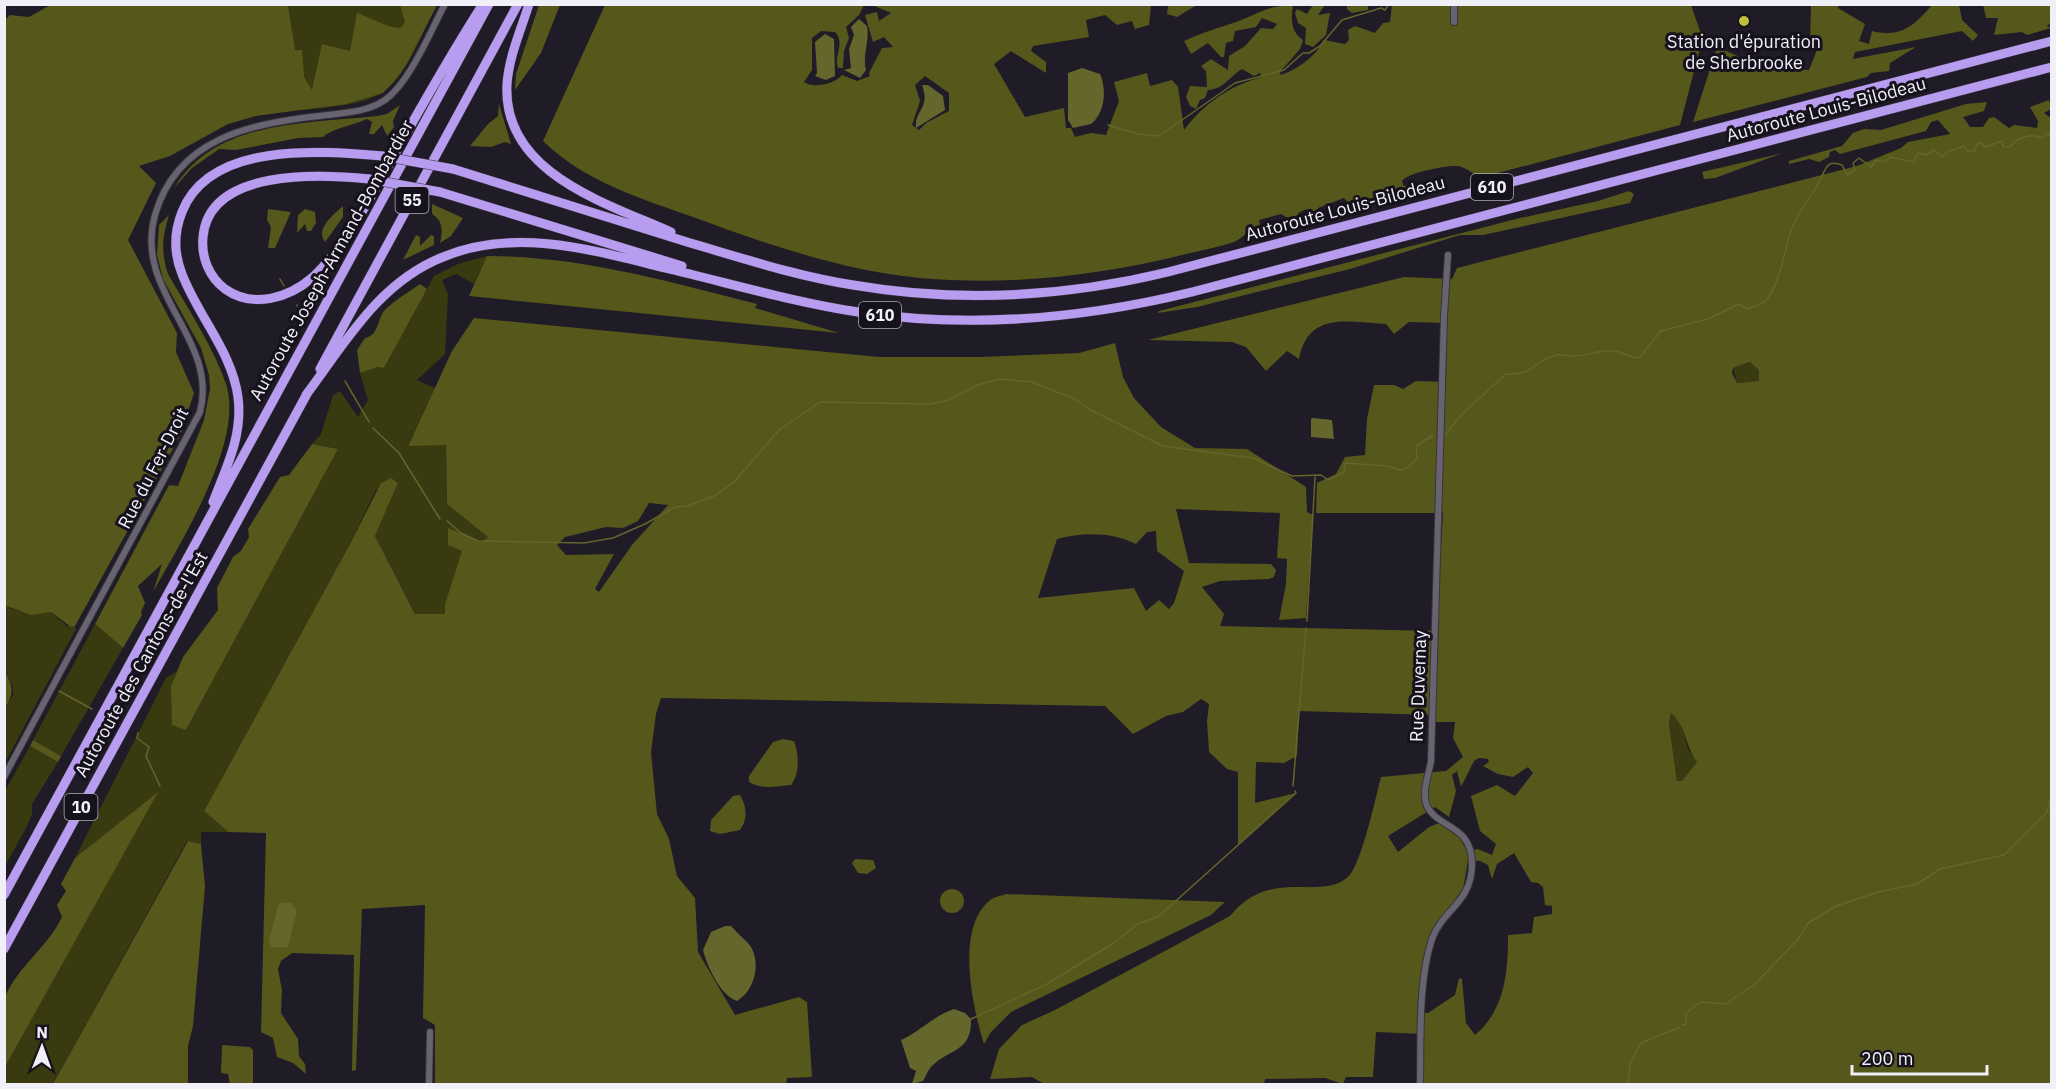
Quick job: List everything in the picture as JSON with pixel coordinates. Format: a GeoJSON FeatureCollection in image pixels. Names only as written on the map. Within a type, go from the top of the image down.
{"type":"FeatureCollection","features":[{"type":"Feature","properties":{"kind":"highway"},"geometry":{"type":"LineString","coordinates":[[483,4],[371,195],[316,274],[290,292],[256,300],[231,292],[210,273],[203,252],[205,226],[215,207],[231,193],[252,185],[279,180],[326,177],[369,179],[440,192],[765,292]]}},
{"type":"Feature","properties":{"kind":"highway","name":"Autoroute Joseph-Armand-Bombardier"},"geometry":{"type":"LineString","coordinates":[[202,532],[489,4]]}},
{"type":"Feature","properties":{"kind":"highway","name":"55"},"geometry":{"type":"LineString","coordinates":[[306,395],[518,4]]}},
{"type":"Feature","properties":{"kind":"highway"},"geometry":{"type":"LineString","coordinates":[[529,4],[512,58],[507,88],[511,116],[525,146],[546,168],[579,190],[709,249]]}},
{"type":"Feature","properties":{"kind":"highway","name":"Autoroute Louis-Bilodeau"},"geometry":{"type":"LineString","coordinates":[[709,249],[811,277],[898,291],[1007,295],[1096,286],[1186,267],[2052,41]]}},
{"type":"Feature","properties":{"kind":"highway","name":"Autoroute Louis-Bilodeau"},"geometry":{"type":"LineString","coordinates":[[765,292],[860,312],[943,320],[1026,320],[1122,308],[2052,67]]}},
{"type":"Feature","properties":{"kind":"highway"},"geometry":{"type":"LineString","coordinates":[[202,532],[235,445],[239,403],[229,366],[179,267],[176,238],[182,210],[194,192],[207,179],[239,162],[305,153],[382,156],[453,169],[709,249]]}},
{"type":"Feature","properties":{"kind":"highway"},"geometry":{"type":"LineString","coordinates":[[306,395],[362,319],[393,287],[432,261],[478,246],[519,242],[566,246],[765,292]]}},
{"type":"Feature","properties":{"kind":"highway","name":"Autoroute des Cantons-de-l'Est"},"geometry":{"type":"LineString","coordinates":[[4,949],[306,395]]}},
{"type":"Feature","properties":{"kind":"highway","name":"Autoroute des Cantons-de-l'Est"},"geometry":{"type":"LineString","coordinates":[[4,895],[202,532]]}},
{"type":"Feature","properties":{"kind":"street","name":"Rue du Fer-Droit"},"geometry":{"type":"LineString","coordinates":[[4,777],[200,412],[203,386],[201,368],[161,288],[152,257],[153,224],[167,187],[176,173],[195,155],[239,130],[269,122],[356,111],[384,101],[405,76],[445,4]]}},
{"type":"Feature","properties":{"kind":"street"},"geometry":{"type":"LineString","coordinates":[[1454,4],[1454,22]]}},
{"type":"Feature","properties":{"kind":"street","name":"Rue Duvernay"},"geometry":{"type":"LineString","coordinates":[[1420,1084],[1428,956],[1433,937],[1468,887],[1472,864],[1470,847],[1465,838],[1430,811],[1425,795],[1431,761],[1444,316],[1448,255]]}},
{"type":"Feature","properties":{"kind":"street"},"geometry":{"type":"LineString","coordinates":[[429,1084],[430,1032]]}},
{"type":"Feature","properties":{"kind":"shaded area"},"geometry":{"type":"Polygon","coordinates":[[[52,4],[288,5],[295,50],[302,50],[304,77],[312,90],[322,44],[350,51],[357,13],[385,25],[401,28],[405,22],[400,5],[437,5],[406,65],[383,93],[346,104],[256,116],[228,124],[170,156],[139,166],[156,183],[128,240],[177,333],[176,352],[194,393],[180,436],[75,626],[71,627],[51,612],[31,615],[4,605],[5,20],[10,15],[29,17],[52,4]]]}},
{"type":"Feature","properties":{"kind":"shaded area"},"geometry":{"type":"Polygon","coordinates":[[[1168,4],[1197,5],[1177,17],[1167,14],[1168,4]]]}},
{"type":"Feature","properties":{"kind":"shaded area"},"geometry":{"type":"Polygon","coordinates":[[[1983,4],[2051,5],[2051,22],[2047,26],[2051,28],[2027,35],[2022,32],[1994,35],[1998,18],[1986,18],[1983,4]]]}},
{"type":"Feature","properties":{"kind":"shaded area"},"geometry":{"type":"Polygon","coordinates":[[[288,5],[437,5],[406,66],[389,87],[380,94],[362,101],[303,110],[288,5]]]}},
{"type":"Feature","properties":{"kind":"shaded area"},"geometry":{"type":"Polygon","coordinates":[[[539,5],[560,5],[541,53],[515,90],[516,74],[539,5]]]}},
{"type":"Feature","properties":{"kind":"shaded area"},"geometry":{"type":"Polygon","coordinates":[[[605,5],[864,5],[859,15],[846,27],[849,38],[844,51],[843,68],[838,68],[839,41],[835,32],[821,31],[812,38],[812,70],[804,82],[818,85],[834,81],[842,75],[857,81],[870,76],[869,73],[882,48],[893,47],[884,37],[873,42],[865,15],[877,12],[879,21],[891,13],[872,5],[1151,5],[1149,25],[1135,29],[1132,21],[1117,25],[1105,15],[1086,20],[1089,37],[1033,46],[1031,51],[1046,62],[1046,73],[1011,51],[994,64],[1025,117],[1064,108],[1066,128],[1071,128],[1075,137],[1091,133],[1106,135],[1119,101],[1114,82],[1147,73],[1150,86],[1172,80],[1178,87],[1184,130],[1218,97],[1239,85],[1262,77],[1260,73],[1254,76],[1242,69],[1218,88],[1208,90],[1196,109],[1190,106],[1186,97],[1190,86],[1207,87],[1206,71],[1201,66],[1211,59],[1228,70],[1229,56],[1245,46],[1261,28],[1273,29],[1277,24],[1262,18],[1256,27],[1235,31],[1233,41],[1226,43],[1224,57],[1221,57],[1208,43],[1191,54],[1184,41],[1277,7],[1293,5],[1294,28],[1303,40],[1300,49],[1280,72],[1281,75],[1306,61],[1324,40],[1345,44],[1349,40],[1348,30],[1355,26],[1375,33],[1383,23],[1390,22],[1392,5],[1691,5],[1700,31],[1704,33],[1680,125],[1479,178],[1457,166],[1427,170],[1411,175],[1402,181],[1403,185],[1422,192],[1355,210],[1344,198],[1318,208],[1317,212],[1310,215],[1306,209],[1298,213],[1301,220],[1294,222],[1281,214],[1259,220],[1260,225],[1228,244],[1147,263],[1024,280],[942,280],[901,276],[819,259],[736,233],[615,188],[577,168],[543,141],[605,5]],[[925,76],[915,85],[920,101],[912,125],[919,130],[926,123],[949,111],[949,93],[925,76]]]}},
{"type":"Feature","properties":{"kind":"shaded area"},"geometry":{"type":"Polygon","coordinates":[[[1313,5],[1325,5],[1318,15],[1330,13],[1326,35],[1313,47],[1305,44],[1306,28],[1298,23],[1295,13],[1297,9],[1307,14],[1313,5]]]}},
{"type":"Feature","properties":{"kind":"shaded area"},"geometry":{"type":"Polygon","coordinates":[[[1347,5],[1368,5],[1368,10],[1352,13],[1347,9],[1347,5]]]}},
{"type":"Feature","properties":{"kind":"shaded area"},"geometry":{"type":"Polygon","coordinates":[[[1811,5],[1838,5],[1838,8],[1865,24],[1859,41],[1869,44],[1872,31],[1891,33],[1906,29],[1932,5],[1959,5],[1962,20],[1978,35],[1973,41],[1962,31],[1855,52],[1853,59],[1916,47],[1890,63],[1889,71],[1871,73],[1867,77],[1693,122],[1717,47],[1765,68],[1809,70],[1819,45],[1810,47],[1811,5]]]}},
{"type":"Feature","properties":{"kind":"shaded area"},"geometry":{"type":"Polygon","coordinates":[[[859,19],[867,26],[868,32],[866,70],[860,78],[844,70],[851,68],[849,49],[854,35],[851,27],[859,19]]]}},
{"type":"Feature","properties":{"kind":"shaded area"},"geometry":{"type":"Polygon","coordinates":[[[825,34],[834,39],[835,76],[826,80],[815,76],[817,73],[815,42],[825,34]]]}},
{"type":"Feature","properties":{"kind":"shaded area"},"geometry":{"type":"Polygon","coordinates":[[[1082,68],[1100,74],[1104,87],[1102,108],[1091,124],[1073,128],[1068,120],[1068,73],[1082,68]]]}},
{"type":"Feature","properties":{"kind":"shaded area"},"geometry":{"type":"Polygon","coordinates":[[[922,85],[928,85],[943,96],[945,110],[916,128],[917,117],[925,99],[922,85]]]}},
{"type":"Feature","properties":{"kind":"shaded area"},"geometry":{"type":"Polygon","coordinates":[[[2049,100],[2051,109],[2044,113],[2052,119],[2051,1084],[1423,1084],[1424,1034],[1376,1032],[1373,1077],[1346,1077],[1343,1084],[1325,1078],[1265,1079],[1264,1084],[1044,1084],[1032,1077],[990,1079],[999,1049],[1022,1025],[1055,1010],[1230,916],[1245,901],[1261,892],[1278,888],[1323,887],[1337,884],[1348,877],[1363,846],[1381,777],[1446,771],[1463,757],[1453,738],[1455,722],[1432,722],[1432,715],[1299,711],[1297,756],[1284,763],[1256,762],[1255,803],[1296,793],[1238,845],[1238,772],[1227,769],[1209,752],[1207,721],[1209,704],[1201,699],[1183,712],[1166,716],[1133,734],[1105,706],[661,698],[656,714],[651,752],[657,814],[669,839],[677,876],[695,898],[698,952],[735,1015],[799,997],[807,1002],[812,1077],[787,1078],[786,1084],[435,1084],[435,1025],[423,1018],[425,905],[362,909],[356,1070],[352,1071],[354,955],[292,953],[281,961],[278,969],[282,990],[281,1013],[298,1039],[299,1056],[305,1064],[306,1074],[293,1063],[277,1057],[273,1038],[261,1032],[266,833],[228,832],[204,811],[381,483],[391,478],[398,483],[375,536],[415,614],[445,614],[445,604],[462,551],[448,545],[448,528],[482,542],[488,537],[447,504],[446,445],[408,446],[452,351],[474,318],[879,357],[980,357],[1079,353],[1115,343],[1123,377],[1134,398],[1161,427],[1195,448],[1247,449],[1306,487],[1307,512],[1313,515],[1306,618],[1279,620],[1286,584],[1287,559],[1277,558],[1280,513],[1176,509],[1189,563],[1271,564],[1276,570],[1274,577],[1269,579],[1220,581],[1202,587],[1224,614],[1220,626],[1436,631],[1443,513],[1316,513],[1317,483],[1336,474],[1345,457],[1365,455],[1367,419],[1374,385],[1394,385],[1403,389],[1416,381],[1446,382],[1447,323],[1409,322],[1394,334],[1386,324],[1344,322],[1320,326],[1311,333],[1304,344],[1299,359],[1287,351],[1266,371],[1246,347],[1232,342],[1148,340],[1404,277],[1452,279],[1457,268],[1857,166],[1901,148],[1908,142],[1950,134],[1938,120],[1931,122],[1926,131],[1840,154],[1835,150],[1830,152],[1829,157],[1819,162],[1809,159],[1789,164],[1789,161],[1842,146],[1853,133],[1864,129],[1881,130],[1966,104],[1987,102],[1984,111],[1963,117],[1970,127],[1983,127],[1989,118],[1994,117],[2009,128],[2014,125],[2037,128],[2038,121],[2030,107],[2049,100]],[[1750,362],[1733,368],[1732,373],[1737,383],[1759,381],[1759,370],[1750,362]],[[649,503],[638,521],[623,528],[606,527],[565,537],[557,545],[566,555],[614,554],[595,589],[599,592],[632,545],[668,505],[649,503]],[[1156,531],[1147,532],[1136,544],[1117,537],[1097,534],[1057,539],[1038,598],[1134,588],[1146,611],[1159,600],[1169,609],[1174,603],[1184,571],[1157,551],[1156,531]],[[1671,713],[1669,724],[1677,781],[1682,781],[1697,762],[1680,725],[1671,713]],[[1479,758],[1474,761],[1461,787],[1457,771],[1452,775],[1456,791],[1449,817],[1435,807],[1388,836],[1398,852],[1429,827],[1442,822],[1458,835],[1467,851],[1478,849],[1492,855],[1496,844],[1480,831],[1471,796],[1497,785],[1515,796],[1533,773],[1528,767],[1513,777],[1498,774],[1483,766],[1489,762],[1488,759],[1479,758]],[[1514,853],[1497,864],[1492,879],[1488,865],[1480,861],[1468,861],[1463,889],[1434,929],[1425,950],[1417,1012],[1428,1013],[1455,995],[1459,978],[1462,979],[1466,1023],[1475,1035],[1493,1014],[1503,990],[1508,935],[1532,933],[1534,917],[1552,914],[1552,906],[1545,905],[1543,887],[1531,882],[1514,853]]]}},
{"type":"Feature","properties":{"kind":"shaded area"},"geometry":{"type":"Polygon","coordinates":[[[499,104],[511,144],[505,142],[491,147],[470,146],[488,124],[498,116],[499,104]]]}},
{"type":"Feature","properties":{"kind":"shaded area"},"geometry":{"type":"Polygon","coordinates":[[[400,105],[393,121],[394,127],[387,136],[382,125],[374,134],[369,134],[372,122],[367,119],[323,137],[298,138],[236,150],[219,149],[192,168],[174,188],[192,165],[214,149],[238,137],[293,124],[377,116],[387,114],[400,105]]]}},
{"type":"Feature","properties":{"kind":"shaded area"},"geometry":{"type":"Polygon","coordinates":[[[1783,153],[1715,178],[1704,179],[1702,172],[1783,153]]]}},
{"type":"Feature","properties":{"kind":"shaded area"},"geometry":{"type":"Polygon","coordinates":[[[1629,191],[1634,194],[1630,203],[1483,235],[1460,235],[1350,269],[1197,307],[1158,313],[1520,218],[1598,201],[1629,191]]]}},
{"type":"Feature","properties":{"kind":"shaded area"},"geometry":{"type":"Polygon","coordinates":[[[432,204],[463,218],[451,236],[440,243],[441,226],[432,214],[432,204]]]}},
{"type":"Feature","properties":{"kind":"shaded area"},"geometry":{"type":"Polygon","coordinates":[[[343,206],[343,217],[325,242],[322,237],[324,227],[343,206]]]}},
{"type":"Feature","properties":{"kind":"shaded area"},"geometry":{"type":"Polygon","coordinates":[[[268,209],[291,212],[275,248],[268,248],[271,227],[267,220],[268,209]]]}},
{"type":"Feature","properties":{"kind":"shaded area"},"geometry":{"type":"Polygon","coordinates":[[[305,209],[315,212],[316,223],[311,231],[307,231],[305,224],[297,233],[298,215],[305,209]]]}},
{"type":"Feature","properties":{"kind":"shaded area"},"geometry":{"type":"Polygon","coordinates":[[[169,215],[163,245],[168,274],[214,356],[226,384],[229,407],[226,434],[207,491],[153,592],[162,564],[138,586],[145,603],[142,615],[123,648],[95,624],[169,485],[178,486],[204,420],[210,389],[209,375],[201,348],[163,279],[157,255],[159,225],[169,215]]]}},
{"type":"Feature","properties":{"kind":"shaded area"},"geometry":{"type":"Polygon","coordinates":[[[416,235],[420,237],[420,246],[431,235],[434,236],[434,245],[403,260],[416,235]]]}},
{"type":"Feature","properties":{"kind":"shaded area"},"geometry":{"type":"Polygon","coordinates":[[[487,256],[474,284],[456,274],[442,280],[448,294],[445,354],[417,380],[435,388],[408,445],[446,445],[447,504],[489,537],[482,542],[448,529],[463,551],[445,604],[445,614],[415,614],[375,536],[398,483],[376,490],[350,544],[204,811],[228,832],[201,832],[201,844],[187,841],[53,1084],[5,1084],[5,1067],[156,794],[75,858],[166,678],[177,671],[171,686],[186,730],[338,449],[312,444],[321,434],[333,395],[340,391],[358,417],[368,400],[360,373],[378,367],[384,368],[434,276],[458,264],[487,256]]]}},
{"type":"Feature","properties":{"kind":"shaded area"},"geometry":{"type":"Polygon","coordinates":[[[487,256],[556,260],[623,271],[757,304],[755,308],[839,333],[469,296],[487,256]]]}},
{"type":"Feature","properties":{"kind":"shaded area"},"geometry":{"type":"Polygon","coordinates":[[[420,284],[427,289],[384,368],[378,367],[360,373],[357,350],[365,338],[373,334],[388,307],[420,284]]]}},
{"type":"Feature","properties":{"kind":"shaded area"},"geometry":{"type":"Polygon","coordinates":[[[1751,362],[1759,370],[1759,381],[1737,383],[1733,368],[1751,362]]]}},
{"type":"Feature","properties":{"kind":"shaded area"},"geometry":{"type":"Polygon","coordinates":[[[1311,419],[1332,420],[1334,439],[1311,437],[1311,419]]]}},
{"type":"Feature","properties":{"kind":"shaded area"},"geometry":{"type":"Polygon","coordinates":[[[312,444],[338,449],[186,730],[172,725],[171,686],[183,657],[218,610],[217,588],[233,557],[241,551],[249,537],[248,529],[280,477],[289,475],[312,444]]]}},
{"type":"Feature","properties":{"kind":"shaded area"},"geometry":{"type":"Polygon","coordinates":[[[5,605],[27,613],[51,612],[67,626],[75,626],[76,629],[5,763],[5,708],[13,695],[13,687],[5,670],[5,605]]]}},
{"type":"Feature","properties":{"kind":"shaded area"},"geometry":{"type":"Polygon","coordinates":[[[95,624],[123,648],[61,756],[33,740],[95,624]]]}},
{"type":"Feature","properties":{"kind":"shaded area"},"geometry":{"type":"Polygon","coordinates":[[[4,670],[12,689],[5,708],[4,670]]]}},
{"type":"Feature","properties":{"kind":"shaded area"},"geometry":{"type":"Polygon","coordinates":[[[1671,713],[1682,724],[1688,749],[1697,762],[1682,781],[1677,781],[1669,724],[1671,713]]]}},
{"type":"Feature","properties":{"kind":"shaded area"},"geometry":{"type":"Polygon","coordinates":[[[783,739],[794,741],[797,752],[797,770],[791,785],[764,787],[749,782],[749,776],[773,742],[783,739]]]}},
{"type":"Feature","properties":{"kind":"shaded area"},"geometry":{"type":"Polygon","coordinates":[[[33,740],[61,756],[58,762],[30,746],[33,740]]]}},
{"type":"Feature","properties":{"kind":"shaded area"},"geometry":{"type":"Polygon","coordinates":[[[30,746],[58,762],[32,804],[32,814],[26,828],[5,866],[5,791],[30,746]]]}},
{"type":"Feature","properties":{"kind":"shaded area"},"geometry":{"type":"Polygon","coordinates":[[[158,792],[5,1067],[5,997],[17,976],[49,938],[62,917],[57,905],[66,891],[61,884],[75,858],[158,792]]]}},
{"type":"Feature","properties":{"kind":"shaded area"},"geometry":{"type":"Polygon","coordinates":[[[740,795],[746,813],[740,830],[720,834],[710,831],[711,820],[733,796],[740,795]]]}},
{"type":"Feature","properties":{"kind":"shaded area"},"geometry":{"type":"Polygon","coordinates":[[[188,841],[201,844],[205,886],[193,1026],[188,1046],[188,1084],[53,1084],[188,841]]]}},
{"type":"Feature","properties":{"kind":"shaded area"},"geometry":{"type":"Polygon","coordinates":[[[855,859],[873,860],[876,868],[867,874],[858,873],[852,863],[855,859]]]}},
{"type":"Feature","properties":{"kind":"shaded area"},"geometry":{"type":"Polygon","coordinates":[[[952,889],[960,893],[964,901],[960,909],[952,913],[944,909],[940,901],[944,893],[952,889]]]}},
{"type":"Feature","properties":{"kind":"shaded area"},"geometry":{"type":"Polygon","coordinates":[[[1006,894],[1225,902],[1211,915],[1011,1012],[991,1032],[984,1044],[972,991],[970,950],[972,931],[979,914],[989,901],[1006,894]]]}},
{"type":"Feature","properties":{"kind":"shaded area"},"geometry":{"type":"Polygon","coordinates":[[[279,903],[291,903],[297,911],[288,947],[271,947],[269,940],[279,903]]]}},
{"type":"Feature","properties":{"kind":"shaded area"},"geometry":{"type":"Polygon","coordinates":[[[731,926],[748,943],[755,957],[753,982],[744,996],[737,1001],[725,993],[720,986],[711,972],[703,950],[711,932],[731,926]]]}},
{"type":"Feature","properties":{"kind":"shaded area"},"geometry":{"type":"Polygon","coordinates":[[[954,1009],[965,1013],[971,1019],[968,1037],[960,1048],[932,1066],[923,1081],[912,1084],[916,1071],[910,1068],[901,1040],[954,1009]]]}},
{"type":"Feature","properties":{"kind":"shaded area"},"geometry":{"type":"Polygon","coordinates":[[[222,1045],[250,1047],[253,1050],[253,1084],[230,1084],[228,1074],[221,1073],[222,1045]]]}},
{"type":"Feature","properties":{"kind":"waterway"},"geometry":{"type":"LineString","coordinates":[[1108,125],[1138,134],[1159,136],[1235,83],[1284,70],[1303,53],[1309,53],[1320,46],[1342,20],[1381,8],[1385,10],[1389,4]]}},
{"type":"Feature","properties":{"kind":"waterway"},"geometry":{"type":"LineString","coordinates":[[1445,435],[1462,414],[1506,374],[1529,370],[1544,360],[1559,355],[1576,356],[1602,351],[1617,351],[1640,357],[1661,331],[1708,319],[1739,304],[1747,309],[1763,302],[1775,286],[1796,219],[1830,164],[1842,165],[1847,175],[1855,170],[1853,163],[1859,158],[1871,167],[1876,160],[1885,162],[1890,157],[1914,162],[1918,153],[1926,155],[1934,150],[1942,157],[1947,152],[1964,146],[1967,151],[1975,151],[1977,144],[1981,143],[1985,147],[2002,141],[2003,147],[2011,146],[2021,138],[2029,136],[2042,138],[2048,133],[2052,139]]}},
{"type":"Feature","properties":{"kind":"waterway"},"geometry":{"type":"LineString","coordinates":[[280,279],[284,286]]}},
{"type":"Feature","properties":{"kind":"waterway"},"geometry":{"type":"LineString","coordinates":[[447,521],[461,533],[478,541],[584,543],[613,538],[675,507],[688,506],[714,496],[733,483],[780,429],[820,402],[929,404],[946,401],[978,385],[999,379],[1032,382],[1077,400],[1089,409],[1163,446],[1253,458],[1292,476],[1321,475],[1328,480],[1344,472],[1345,463],[1387,466],[1400,470],[1407,468],[1417,459],[1416,446],[1433,435]]}},
{"type":"Feature","properties":{"kind":"waterway"},"geometry":{"type":"LineString","coordinates":[[345,381],[369,422]]}},
{"type":"Feature","properties":{"kind":"waterway"},"geometry":{"type":"LineString","coordinates":[[373,428],[399,453],[440,519]]}},
{"type":"Feature","properties":{"kind":"waterway"},"geometry":{"type":"LineString","coordinates":[[1307,621],[1315,477]]}},
{"type":"Feature","properties":{"kind":"waterway"},"geometry":{"type":"LineString","coordinates":[[1293,786],[1306,628]]}},
{"type":"Feature","properties":{"kind":"waterway"},"geometry":{"type":"LineString","coordinates":[[59,691],[92,709]]}},
{"type":"Feature","properties":{"kind":"waterway"},"geometry":{"type":"LineString","coordinates":[[138,733],[137,738],[149,747],[146,756],[160,786]]}},
{"type":"Feature","properties":{"kind":"waterway"},"geometry":{"type":"LineString","coordinates":[[971,1019],[1047,984],[1112,944],[1138,924],[1158,917],[1296,793],[1295,791]]}},
{"type":"Feature","properties":{"kind":"waterway"},"geometry":{"type":"LineString","coordinates":[[1682,1025],[1686,1024],[1686,1013],[1701,1002],[1725,1004],[1755,984],[1800,937],[1808,923],[1836,906],[1878,892],[1917,884],[1940,869],[2004,855],[2047,812],[2052,793]]}},
{"type":"Feature","properties":{"kind":"waterway"},"geometry":{"type":"LineString","coordinates":[[1628,1084],[1630,1064],[1641,1043],[1680,1027]]}},
{"type":"Feature","properties":{"kind":"place","name":"Station d'épuration de Sherbrooke"},"geometry":{"type":"Point","coordinates":[1744,21]}}]}
